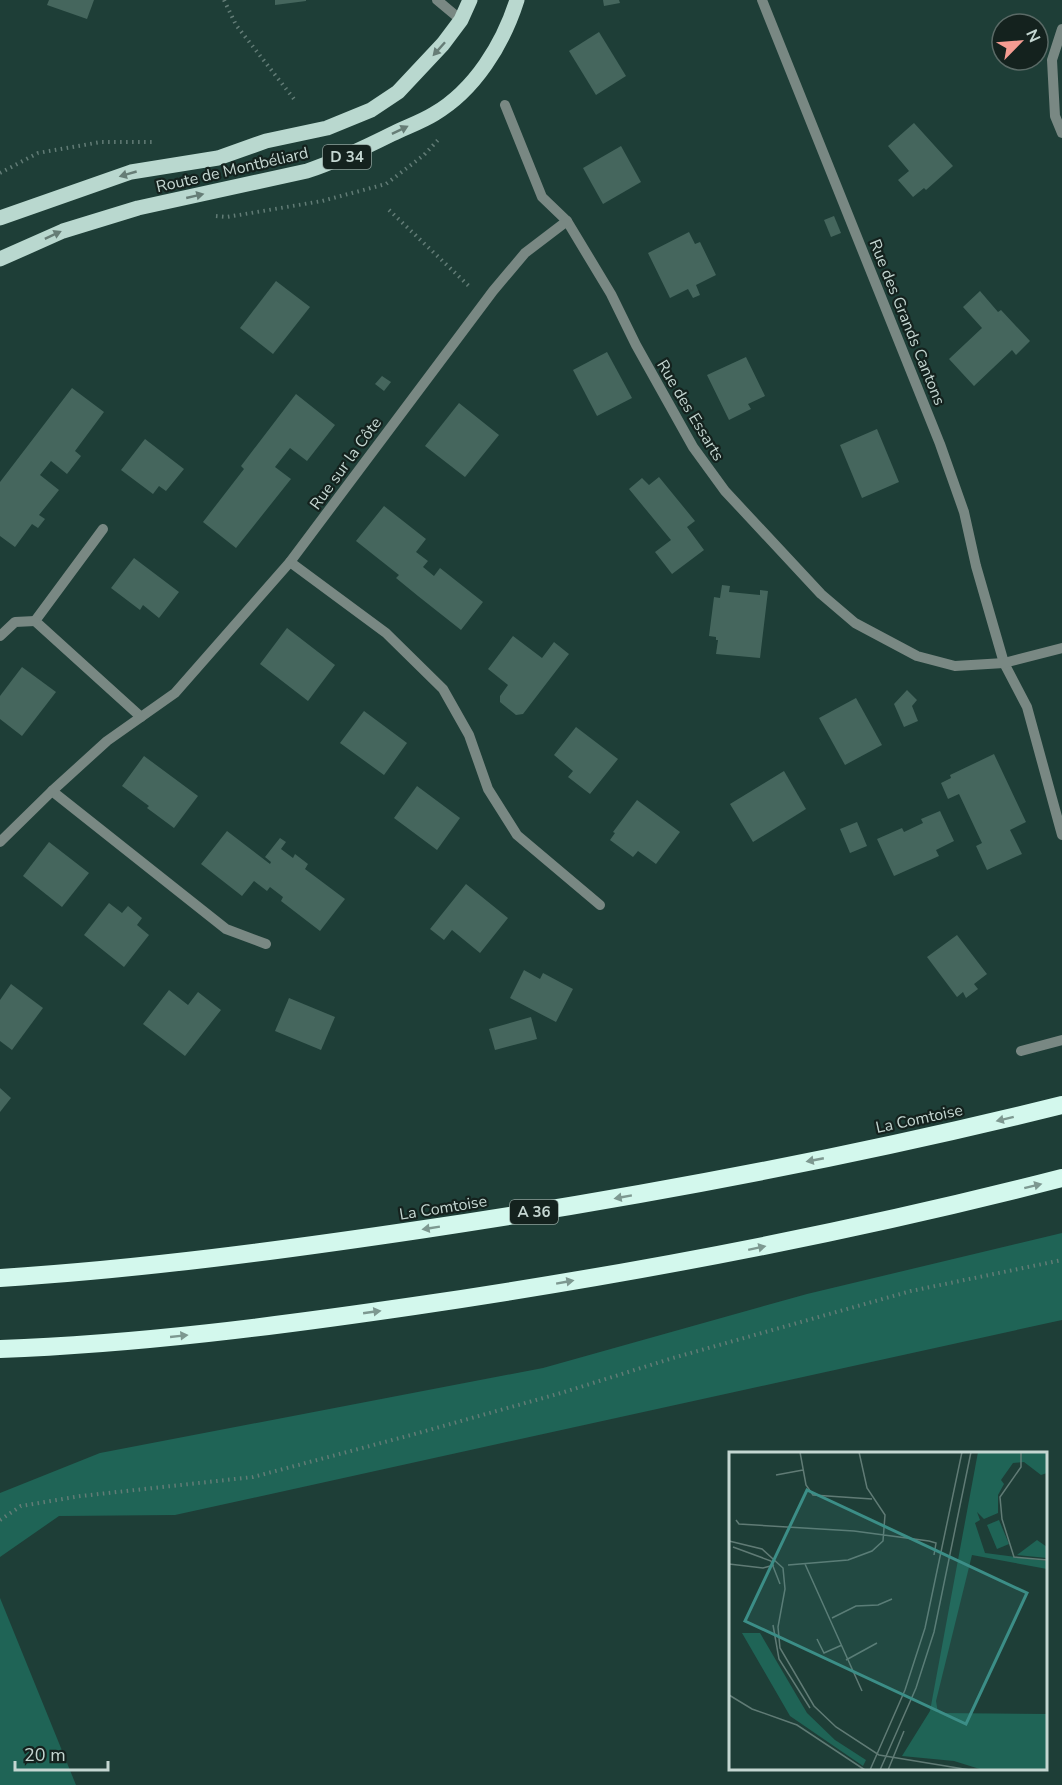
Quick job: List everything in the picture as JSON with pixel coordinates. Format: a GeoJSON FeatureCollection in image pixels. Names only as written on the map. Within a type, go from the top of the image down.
{"type":"FeatureCollection","features":[{"type":"Feature","properties":{"kind":"highway","name":"La Comtoise"},"geometry":{"type":"LineString","coordinates":[[0,1278],[273,1251],[512,1216],[755,1172],[1062,1105]]}},
{"type":"Feature","properties":{"kind":"highway"},"geometry":{"type":"LineString","coordinates":[[0,1361],[84,1346],[294,1323],[502,1293],[624,1272],[788,1241],[992,1196],[1062,1178]]}},
{"type":"Feature","properties":{"kind":"highway"},"geometry":{"type":"LineString","coordinates":[[0,1349],[84,1346]]}},
{"type":"Feature","properties":{"kind":"main road","name":"Route de Montbéliard"},"geometry":{"type":"LineString","coordinates":[[0,218],[131,172],[218,158],[266,141],[327,128],[371,110],[399,92],[443,44],[460,20],[470,0]]}},
{"type":"Feature","properties":{"kind":"main road","name":"Route de Montbéliard"},"geometry":{"type":"LineString","coordinates":[[0,259],[63,231],[138,208],[307,171],[334,162],[434,114],[472,83],[509,25],[517,0]]}},
{"type":"Feature","properties":{"kind":"street"},"geometry":{"type":"LineString","coordinates":[[437,0],[460,20]]}},
{"type":"Feature","properties":{"kind":"street","name":"Rue des Grands Cantons"},"geometry":{"type":"LineString","coordinates":[[762,0],[940,444],[964,512],[976,566],[1004,663],[1027,707],[1062,835]]}},
{"type":"Feature","properties":{"kind":"street"},"geometry":{"type":"LineString","coordinates":[[1062,29],[1052,60],[1055,116],[1062,133]]}},
{"type":"Feature","properties":{"kind":"street","name":"Rue des Essarts"},"geometry":{"type":"LineString","coordinates":[[505,105],[542,197],[567,221],[611,294],[636,345],[693,447],[725,491],[821,594],[855,623],[917,656],[955,666],[1004,663],[1062,648]]}},
{"type":"Feature","properties":{"kind":"street","name":"Rue sur la Côte"},"geometry":{"type":"LineString","coordinates":[[0,842],[107,741],[175,693],[290,562],[485,300],[525,253],[567,221]]}},
{"type":"Feature","properties":{"kind":"street"},"geometry":{"type":"LineString","coordinates":[[34,621],[103,529]]}},
{"type":"Feature","properties":{"kind":"street"},"geometry":{"type":"LineString","coordinates":[[290,562],[387,633],[443,689],[469,735],[488,789],[517,835],[600,905]]}},
{"type":"Feature","properties":{"kind":"street"},"geometry":{"type":"LineString","coordinates":[[0,636],[15,622],[34,621],[141,717]]}},
{"type":"Feature","properties":{"kind":"street"},"geometry":{"type":"LineString","coordinates":[[52,791],[226,929],[266,944]]}},
{"type":"Feature","properties":{"kind":"street"},"geometry":{"type":"LineString","coordinates":[[1021,1051],[1062,1040]]}},
{"type":"Feature","properties":{"kind":"path"},"geometry":{"type":"LineString","coordinates":[[224,0],[236,25],[294,99]]}},
{"type":"Feature","properties":{"kind":"path"},"geometry":{"type":"LineString","coordinates":[[389,210],[485,300]]}},
{"type":"Feature","properties":{"kind":"path"},"geometry":{"type":"LineString","coordinates":[[0,1520],[21,1506],[81,1496],[253,1477],[503,1409],[911,1291],[1062,1260]]}},
{"type":"Feature","properties":{"kind":"green space"},"geometry":{"type":"Polygon","coordinates":[[[1062,1233],[1062,1320],[175,1515],[59,1516],[0,1557],[0,1493],[100,1453],[543,1368],[807,1294],[1062,1233]]]}},
{"type":"Feature","properties":{"kind":"green space"},"geometry":{"type":"Polygon","coordinates":[[[0,1598],[76,1785],[0,1785],[0,1598]]]}},
{"type":"Feature","properties":{"kind":"building"},"geometry":{"type":"Polygon","coordinates":[[[49,0],[94,0],[87,19],[47,5],[49,0]]]}},
{"type":"Feature","properties":{"kind":"building"},"geometry":{"type":"Polygon","coordinates":[[[275,0],[306,0],[306,1],[275,5],[275,0]]]}},
{"type":"Feature","properties":{"kind":"building"},"geometry":{"type":"Polygon","coordinates":[[[603,0],[619,0],[620,3],[604,6],[603,0]]]}},
{"type":"Feature","properties":{"kind":"building"},"geometry":{"type":"Polygon","coordinates":[[[599,32],[626,76],[596,95],[569,51],[599,32]]]}},
{"type":"Feature","properties":{"kind":"building"},"geometry":{"type":"Polygon","coordinates":[[[914,123],[953,166],[926,190],[924,188],[913,197],[898,180],[909,171],[888,146],[914,123]]]}},
{"type":"Feature","properties":{"kind":"building"},"geometry":{"type":"Polygon","coordinates":[[[621,146],[641,182],[603,204],[583,168],[621,146]]]}},
{"type":"Feature","properties":{"kind":"building"},"geometry":{"type":"Polygon","coordinates":[[[834,216],[841,233],[831,237],[824,220],[834,216]]]}},
{"type":"Feature","properties":{"kind":"building"},"geometry":{"type":"Polygon","coordinates":[[[689,232],[695,244],[700,242],[716,275],[696,285],[700,295],[693,298],[688,289],[670,298],[648,253],[689,232]]]}},
{"type":"Feature","properties":{"kind":"building"},"geometry":{"type":"Polygon","coordinates":[[[276,281],[310,307],[273,354],[240,328],[276,281]]]}},
{"type":"Feature","properties":{"kind":"building"},"geometry":{"type":"Polygon","coordinates":[[[980,291],[998,312],[1001,310],[1030,341],[1016,355],[1012,350],[974,386],[949,359],[982,328],[963,307],[980,291]]]}},
{"type":"Feature","properties":{"kind":"building"},"geometry":{"type":"Polygon","coordinates":[[[607,352],[632,398],[597,416],[573,370],[607,352]]]}},
{"type":"Feature","properties":{"kind":"building"},"geometry":{"type":"Polygon","coordinates":[[[746,357],[765,396],[748,404],[751,409],[729,420],[707,375],[746,357]]]}},
{"type":"Feature","properties":{"kind":"building"},"geometry":{"type":"Polygon","coordinates":[[[382,376],[391,382],[384,391],[375,384],[382,376]]]}},
{"type":"Feature","properties":{"kind":"building"},"geometry":{"type":"Polygon","coordinates":[[[72,388],[104,412],[75,451],[81,456],[67,474],[51,461],[40,475],[59,490],[39,515],[45,519],[38,528],[32,524],[15,547],[0,536],[0,482],[72,388]]]}},
{"type":"Feature","properties":{"kind":"building"},"geometry":{"type":"Polygon","coordinates":[[[296,394],[335,425],[307,461],[290,448],[275,467],[291,479],[236,548],[203,522],[244,469],[241,466],[296,394]]]}},
{"type":"Feature","properties":{"kind":"building"},"geometry":{"type":"Polygon","coordinates":[[[459,403],[499,435],[465,477],[425,446],[459,403]]]}},
{"type":"Feature","properties":{"kind":"building"},"geometry":{"type":"Polygon","coordinates":[[[877,429],[899,482],[862,498],[840,445],[877,429]]]}},
{"type":"Feature","properties":{"kind":"building"},"geometry":{"type":"Polygon","coordinates":[[[145,439],[184,469],[166,491],[159,486],[153,494],[121,470],[145,439]]]}},
{"type":"Feature","properties":{"kind":"building"},"geometry":{"type":"Polygon","coordinates":[[[659,477],[695,521],[687,527],[704,550],[672,574],[655,552],[671,540],[629,489],[642,478],[649,485],[659,477]]]}},
{"type":"Feature","properties":{"kind":"building"},"geometry":{"type":"Polygon","coordinates":[[[384,506],[426,539],[416,552],[428,561],[423,567],[434,576],[440,568],[483,602],[461,630],[396,578],[399,575],[356,541],[384,506]]]}},
{"type":"Feature","properties":{"kind":"building"},"geometry":{"type":"Polygon","coordinates":[[[134,558],[179,592],[159,618],[143,605],[140,610],[111,588],[134,558]]]}},
{"type":"Feature","properties":{"kind":"building"},"geometry":{"type":"Polygon","coordinates":[[[722,585],[730,586],[729,592],[760,595],[760,590],[768,591],[760,658],[716,654],[718,640],[716,637],[709,636],[714,597],[720,598],[722,585]]]}},
{"type":"Feature","properties":{"kind":"building"},"geometry":{"type":"Polygon","coordinates":[[[287,628],[335,665],[308,701],[260,664],[287,628]]]}},
{"type":"Feature","properties":{"kind":"building"},"geometry":{"type":"Polygon","coordinates":[[[513,636],[542,658],[554,642],[569,654],[523,714],[516,715],[500,702],[500,696],[508,685],[488,669],[513,636]]]}},
{"type":"Feature","properties":{"kind":"building"},"geometry":{"type":"Polygon","coordinates":[[[22,667],[56,692],[22,736],[0,719],[0,696],[22,667]]]}},
{"type":"Feature","properties":{"kind":"building"},"geometry":{"type":"Polygon","coordinates":[[[907,690],[917,700],[912,706],[918,721],[904,727],[894,704],[907,690]]]}},
{"type":"Feature","properties":{"kind":"building"},"geometry":{"type":"Polygon","coordinates":[[[856,698],[882,745],[845,765],[819,718],[856,698]]]}},
{"type":"Feature","properties":{"kind":"building"},"geometry":{"type":"Polygon","coordinates":[[[364,711],[407,743],[384,775],[340,743],[364,711]]]}},
{"type":"Feature","properties":{"kind":"building"},"geometry":{"type":"Polygon","coordinates":[[[576,727],[618,759],[590,794],[568,777],[573,771],[554,755],[576,727]]]}},
{"type":"Feature","properties":{"kind":"building"},"geometry":{"type":"Polygon","coordinates":[[[994,754],[1026,822],[1010,830],[1022,854],[987,870],[976,846],[982,843],[959,794],[948,799],[941,783],[951,778],[950,775],[994,754]]]}},
{"type":"Feature","properties":{"kind":"building"},"geometry":{"type":"Polygon","coordinates":[[[144,756],[198,796],[174,828],[122,786],[144,756]]]}},
{"type":"Feature","properties":{"kind":"building"},"geometry":{"type":"Polygon","coordinates":[[[784,771],[806,809],[753,842],[730,804],[784,771]]]}},
{"type":"Feature","properties":{"kind":"building"},"geometry":{"type":"Polygon","coordinates":[[[417,786],[460,818],[437,850],[394,818],[417,786]]]}},
{"type":"Feature","properties":{"kind":"building"},"geometry":{"type":"Polygon","coordinates":[[[637,800],[680,832],[656,864],[638,851],[633,857],[610,840],[615,833],[613,832],[637,800]]]}},
{"type":"Feature","properties":{"kind":"building"},"geometry":{"type":"Polygon","coordinates":[[[940,811],[954,841],[936,850],[939,856],[894,876],[877,839],[902,828],[904,832],[923,823],[921,819],[940,811]]]}},
{"type":"Feature","properties":{"kind":"building"},"geometry":{"type":"Polygon","coordinates":[[[857,822],[867,846],[850,853],[840,829],[857,822]]]}},
{"type":"Feature","properties":{"kind":"building"},"geometry":{"type":"Polygon","coordinates":[[[227,831],[270,864],[271,862],[265,857],[280,838],[286,842],[281,849],[293,858],[295,854],[308,864],[305,869],[345,899],[320,931],[281,901],[283,897],[270,887],[267,891],[254,881],[242,896],[201,864],[227,831]]]}},
{"type":"Feature","properties":{"kind":"building"},"geometry":{"type":"Polygon","coordinates":[[[49,842],[89,873],[62,907],[23,876],[49,842]]]}},
{"type":"Feature","properties":{"kind":"building"},"geometry":{"type":"Polygon","coordinates":[[[466,884],[508,918],[480,953],[452,930],[444,940],[430,929],[466,884]]]}},
{"type":"Feature","properties":{"kind":"building"},"geometry":{"type":"Polygon","coordinates":[[[109,903],[122,913],[128,906],[142,918],[137,925],[149,935],[124,967],[84,935],[109,903]]]}},
{"type":"Feature","properties":{"kind":"building"},"geometry":{"type":"Polygon","coordinates":[[[957,935],[987,974],[974,984],[978,989],[966,998],[963,992],[957,997],[927,957],[957,935]]]}},
{"type":"Feature","properties":{"kind":"building"},"geometry":{"type":"Polygon","coordinates":[[[524,970],[540,979],[543,973],[573,989],[556,1022],[510,998],[524,970]]]}},
{"type":"Feature","properties":{"kind":"building"},"geometry":{"type":"Polygon","coordinates":[[[11,984],[43,1008],[12,1050],[0,1041],[0,1000],[11,984]]]}},
{"type":"Feature","properties":{"kind":"building"},"geometry":{"type":"Polygon","coordinates":[[[169,990],[188,1005],[198,992],[221,1010],[185,1056],[143,1024],[169,990]]]}},
{"type":"Feature","properties":{"kind":"building"},"geometry":{"type":"Polygon","coordinates":[[[289,998],[335,1017],[321,1050],[275,1031],[289,998]]]}},
{"type":"Feature","properties":{"kind":"building"},"geometry":{"type":"Polygon","coordinates":[[[531,1017],[537,1039],[495,1050],[489,1029],[531,1017]]]}},
{"type":"Feature","properties":{"kind":"building"},"geometry":{"type":"Polygon","coordinates":[[[0,1088],[11,1098],[0,1112],[0,1088]]]}}]}
